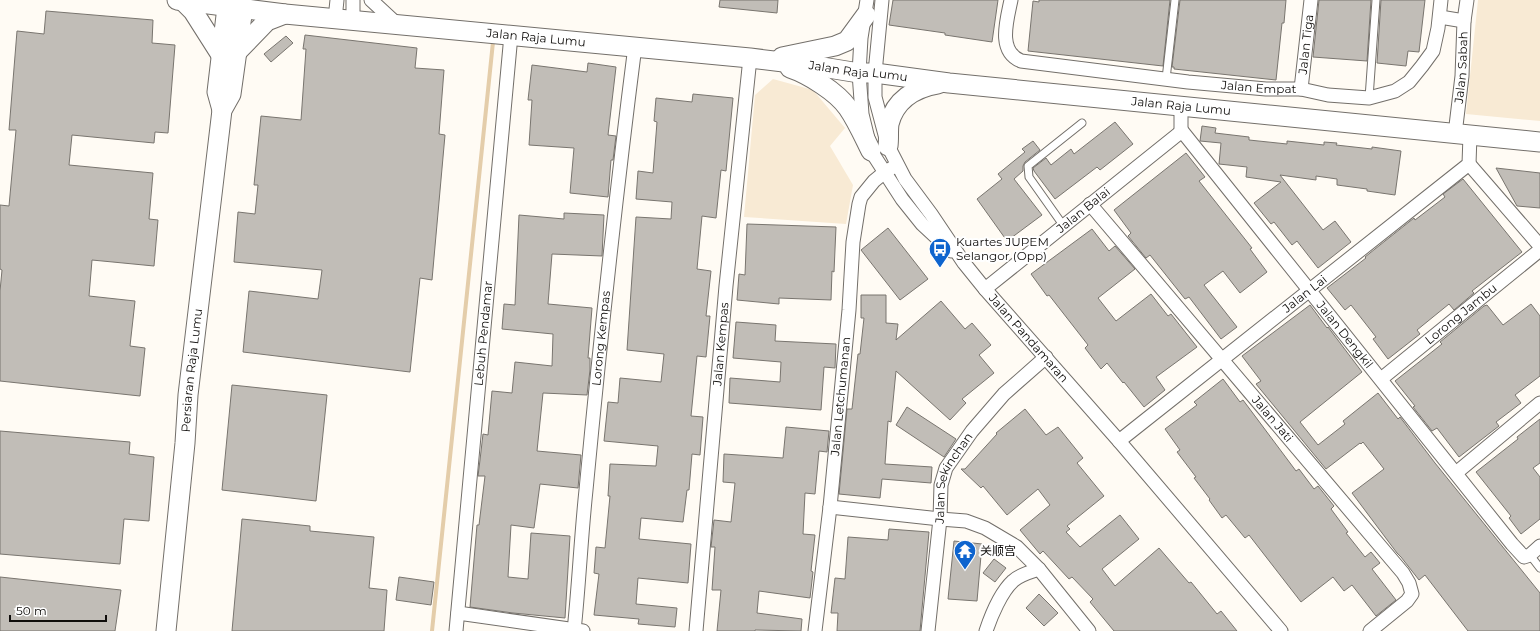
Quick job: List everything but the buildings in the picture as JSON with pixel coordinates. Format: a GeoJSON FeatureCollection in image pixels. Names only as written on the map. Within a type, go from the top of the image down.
{"type":"FeatureCollection","features":[{"type":"Feature","properties":{"kind":"street"},"geometry":{"type":"LineString","coordinates":[[338,0],[344,20]]}},
{"type":"Feature","properties":{"kind":"street"},"geometry":{"type":"LineString","coordinates":[[344,20],[353,0]]}},
{"type":"Feature","properties":{"kind":"street"},"geometry":{"type":"LineString","coordinates":[[371,0],[398,25]]}},
{"type":"Feature","properties":{"kind":"street","name":"Jalan Pandamaran"},"geometry":{"type":"LineString","coordinates":[[882,0],[866,73],[875,98],[880,149],[897,166],[964,263],[985,289],[1119,441],[1281,631]]}},
{"type":"Feature","properties":{"kind":"street","name":"Jalan Empat"},"geometry":{"type":"LineString","coordinates":[[1011,0],[1005,38],[1007,48],[1014,58],[1020,61],[1166,79],[1266,89],[1301,89],[1328,95],[1369,98],[1395,91],[1409,82],[1433,51],[1440,18],[1441,0]]}},
{"type":"Feature","properties":{"kind":"street","name":"Jalan Tiga"},"geometry":{"type":"LineString","coordinates":[[1301,89],[1311,0]]}},
{"type":"Feature","properties":{"kind":"street","name":"Jalan Sabah"},"geometry":{"type":"LineString","coordinates":[[1463,135],[1462,76],[1466,0]]}},
{"type":"Feature","properties":{"kind":"street"},"geometry":{"type":"LineString","coordinates":[[180,1],[228,54],[267,22],[286,14]]}},
{"type":"Feature","properties":{"kind":"street","name":"Jalan Raja Lumu"},"geometry":{"type":"LineString","coordinates":[[180,1],[344,20],[635,46],[759,59],[949,83],[1540,142]]}},
{"type":"Feature","properties":{"kind":"street","name":"Persiaran Raja Lumu"},"geometry":{"type":"LineString","coordinates":[[166,631],[185,443],[188,395],[222,110],[217,92],[228,54],[235,8]]}},
{"type":"Feature","properties":{"kind":"street"},"geometry":{"type":"LineString","coordinates":[[866,8],[862,38],[866,73],[862,114],[880,149],[885,172],[902,199],[922,224],[964,263]]}},
{"type":"Feature","properties":{"kind":"street"},"geometry":{"type":"LineString","coordinates":[[759,59],[835,46],[847,41],[866,8]]}},
{"type":"Feature","properties":{"kind":"street"},"geometry":{"type":"LineString","coordinates":[[1440,18],[1464,20]]}},
{"type":"Feature","properties":{"kind":"street","name":"Lebuh Pendamar"},"geometry":{"type":"LineString","coordinates":[[456,631],[510,35]]}},
{"type":"Feature","properties":{"kind":"street","name":"Lorong Kempas"},"geometry":{"type":"LineString","coordinates":[[577,631],[584,512],[620,161],[635,46]]}},
{"type":"Feature","properties":{"kind":"street"},"geometry":{"type":"LineString","coordinates":[[759,59],[804,72],[848,107],[880,149]]}},
{"type":"Feature","properties":{"kind":"street","name":"Jalan Kempas"},"geometry":{"type":"LineString","coordinates":[[696,631],[726,286],[759,59]]}},
{"type":"Feature","properties":{"kind":"street"},"geometry":{"type":"LineString","coordinates":[[880,149],[898,106],[905,98],[915,90],[928,86],[949,83]]}},
{"type":"Feature","properties":{"kind":"street"},"geometry":{"type":"LineString","coordinates":[[1181,106],[1182,131]]}},
{"type":"Feature","properties":{"kind":"street","name":"Jalan Balai"},"geometry":{"type":"LineString","coordinates":[[985,289],[1182,131]]}},
{"type":"Feature","properties":{"kind":"street","name":"Jalan Dengkil"},"geometry":{"type":"LineString","coordinates":[[1182,131],[1512,544],[1532,553]]}},
{"type":"Feature","properties":{"kind":"street"},"geometry":{"type":"LineString","coordinates":[[1463,135],[1469,164],[1540,246]]}},
{"type":"Feature","properties":{"kind":"street","name":"Jalan Lai"},"geometry":{"type":"LineString","coordinates":[[1119,441],[1469,164]]}},
{"type":"Feature","properties":{"kind":"street","name":"Jalan Letchumanan"},"geometry":{"type":"LineString","coordinates":[[815,631],[830,507],[854,235],[861,197],[874,181],[885,172],[897,166]]}},
{"type":"Feature","properties":{"kind":"street","name":"Jalan Jati"},"geometry":{"type":"LineString","coordinates":[[1090,204],[1403,573],[1409,583],[1412,594],[1407,601],[1370,631]]}},
{"type":"Feature","properties":{"kind":"street","name":"Lorong Jambu"},"geometry":{"type":"LineString","coordinates":[[1381,379],[1540,250]]}},
{"type":"Feature","properties":{"kind":"street","name":"Jalan Sekinchan"},"geometry":{"type":"LineString","coordinates":[[928,631],[940,519],[941,485],[946,468],[972,431],[1004,394],[1046,357]]}},
{"type":"Feature","properties":{"kind":"street"},"geometry":{"type":"LineString","coordinates":[[1456,473],[1540,403]]}},
{"type":"Feature","properties":{"kind":"street"},"geometry":{"type":"LineString","coordinates":[[830,507],[966,521],[985,528],[1017,547],[1039,569],[1089,631]]}},
{"type":"Feature","properties":{"kind":"street"},"geometry":{"type":"LineString","coordinates":[[986,631],[988,623],[1005,591],[1014,580],[1026,573],[1039,569]]}},
{"type":"Feature","properties":{"kind":"street"},"geometry":{"type":"LineString","coordinates":[[458,613],[577,631]]}},
{"type":"Feature","properties":{"kind":"lane"},"geometry":{"type":"LineString","coordinates":[[1166,79],[1175,0]]}},
{"type":"Feature","properties":{"kind":"lane"},"geometry":{"type":"LineString","coordinates":[[1369,98],[1376,0]]}},
{"type":"Feature","properties":{"kind":"lane"},"geometry":{"type":"LineString","coordinates":[[1063,225],[1029,177],[1028,166],[1082,123]]}},
{"type":"Feature","properties":{"kind":"lane"},"geometry":{"type":"LineString","coordinates":[[1532,553],[1540,568]]}},
{"type":"Feature","properties":{"kind":"shaded area"},"geometry":{"type":"Polygon","coordinates":[[[1478,0],[1540,0],[1540,121],[1466,114],[1478,0]]]}},
{"type":"Feature","properties":{"kind":"shaded area"},"geometry":{"type":"Polygon","coordinates":[[[773,79],[813,90],[845,128],[830,146],[853,185],[846,224],[744,217],[755,95],[773,79]]]}},
{"type":"Feature","properties":{"kind":"waterway"},"geometry":{"type":"LineString","coordinates":[[432,631],[493,42]]}},
{"type":"Feature","properties":{"kind":"place","name":"Kuartes JUPEM Selangor (Opp)"},"geometry":{"type":"Point","coordinates":[940,268]}},
{"type":"Feature","properties":{"kind":"place","name":"关顺宫"},"geometry":{"type":"Point","coordinates":[965,570]}}]}
